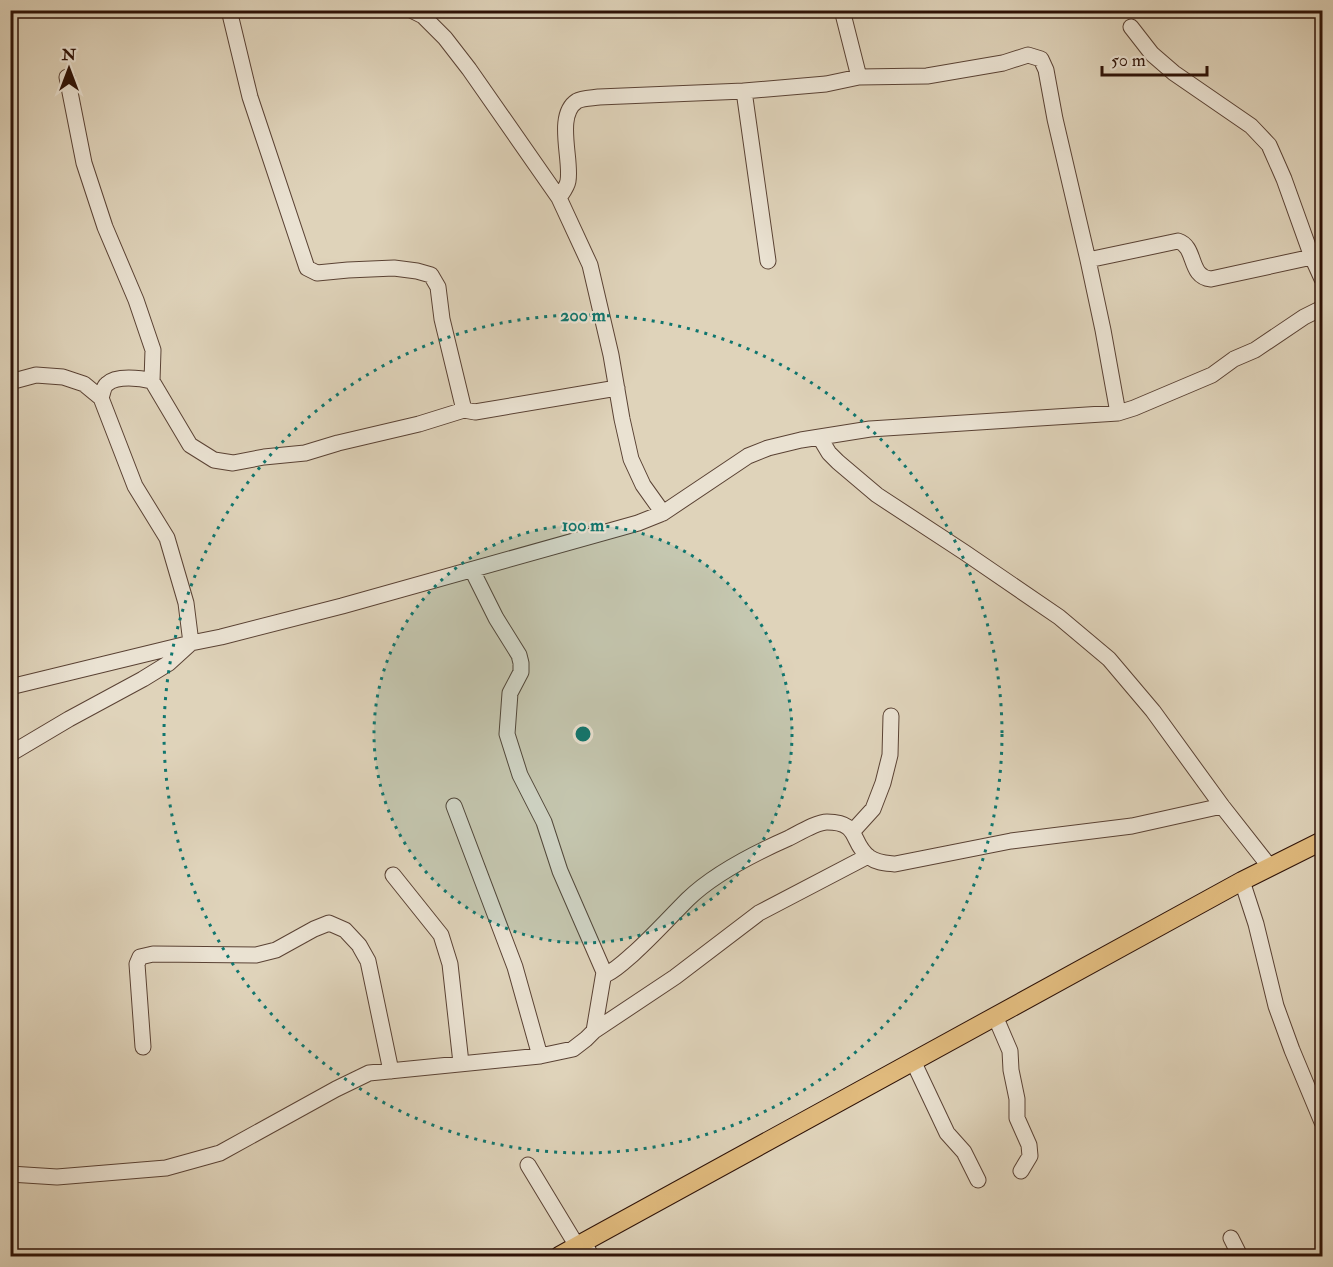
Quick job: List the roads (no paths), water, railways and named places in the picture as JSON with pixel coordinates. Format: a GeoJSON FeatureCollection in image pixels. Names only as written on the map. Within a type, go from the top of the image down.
{"type":"FeatureCollection","features":[{"type":"Feature","properties":{"kind":"main road"},"geometry":{"type":"LineString","coordinates":[[559,1257],[584,1248],[913,1061],[1242,881],[1323,841]]}},
{"type":"Feature","properties":{"kind":"street"},"geometry":{"type":"LineString","coordinates":[[229,10],[250,97],[307,267],[317,273],[394,268],[431,275],[438,287],[441,319],[464,410]]}},
{"type":"Feature","properties":{"kind":"street"},"geometry":{"type":"LineString","coordinates":[[411,10],[423,16],[445,38],[559,198],[590,264],[611,355],[631,459],[644,485],[663,513]]}},
{"type":"Feature","properties":{"kind":"street"},"geometry":{"type":"LineString","coordinates":[[842,10],[859,77]]}},
{"type":"Feature","properties":{"kind":"street"},"geometry":{"type":"LineString","coordinates":[[1131,27],[1152,54],[1174,73],[1251,126],[1269,146],[1284,178],[1312,257],[1323,279]]}},
{"type":"Feature","properties":{"kind":"street"},"geometry":{"type":"LineString","coordinates":[[559,198],[568,183],[565,130],[568,109],[578,100],[599,97],[744,91],[826,84],[859,77],[927,76],[1003,63],[1028,55],[1041,60],[1046,70],[1103,330],[1118,413]]}},
{"type":"Feature","properties":{"kind":"street"},"geometry":{"type":"LineString","coordinates":[[67,77],[84,163],[105,226],[136,300],[153,350],[152,381],[190,445],[214,460],[233,463],[305,453],[464,410],[475,412],[617,388]]}},
{"type":"Feature","properties":{"kind":"street"},"geometry":{"type":"LineString","coordinates":[[744,91],[768,261]]}},
{"type":"Feature","properties":{"kind":"street"},"geometry":{"type":"LineString","coordinates":[[1088,260],[1178,241],[1187,248],[1199,275],[1204,279],[1211,279],[1312,257]]}},
{"type":"Feature","properties":{"kind":"street"},"geometry":{"type":"LineString","coordinates":[[10,687],[190,643],[221,638],[638,523],[663,513],[748,456],[768,448],[801,440],[870,429],[1118,413],[1212,375],[1304,317],[1323,308]]}},
{"type":"Feature","properties":{"kind":"street"},"geometry":{"type":"LineString","coordinates":[[10,382],[36,375],[63,377],[84,384],[101,398],[135,486],[167,538],[186,603],[190,643]]}},
{"type":"Feature","properties":{"kind":"street"},"geometry":{"type":"LineString","coordinates":[[101,398],[104,386],[111,381],[139,377],[152,381]]}},
{"type":"Feature","properties":{"kind":"street"},"geometry":{"type":"LineString","coordinates":[[820,438],[829,453],[877,495],[1059,617],[1109,659],[1153,711],[1222,806],[1270,867]]}},
{"type":"Feature","properties":{"kind":"street"},"geometry":{"type":"LineString","coordinates":[[472,570],[496,618],[519,655],[521,663],[521,672],[510,693],[507,734],[520,775],[544,822],[560,871],[604,972],[594,1031]]}},
{"type":"Feature","properties":{"kind":"street"},"geometry":{"type":"LineString","coordinates":[[10,754],[170,663],[190,643]]}},
{"type":"Feature","properties":{"kind":"street"},"geometry":{"type":"LineString","coordinates":[[853,831],[873,809],[883,783],[890,755],[891,716]]}},
{"type":"Feature","properties":{"kind":"street"},"geometry":{"type":"LineString","coordinates":[[454,806],[515,967],[540,1056]]}},
{"type":"Feature","properties":{"kind":"street"},"geometry":{"type":"LineString","coordinates":[[604,972],[608,974],[613,972],[650,939],[690,898],[735,866],[767,848],[824,822],[843,824],[853,831],[868,856],[879,862],[895,864],[1011,841],[1132,826],[1222,806]]}},
{"type":"Feature","properties":{"kind":"street"},"geometry":{"type":"LineString","coordinates":[[10,1174],[57,1177],[166,1168],[220,1153],[369,1073],[540,1056],[573,1049],[594,1031],[675,977],[759,913],[868,856]]}},
{"type":"Feature","properties":{"kind":"street"},"geometry":{"type":"LineString","coordinates":[[393,875],[441,935],[450,964],[461,1063]]}},
{"type":"Feature","properties":{"kind":"street"},"geometry":{"type":"LineString","coordinates":[[1242,881],[1256,924],[1276,1006],[1322,1122]]}},
{"type":"Feature","properties":{"kind":"street"},"geometry":{"type":"LineString","coordinates":[[142,1047],[137,964],[140,957],[153,954],[256,955],[276,950],[329,923],[345,930],[359,945],[368,961],[391,1071]]}},
{"type":"Feature","properties":{"kind":"street"},"geometry":{"type":"LineString","coordinates":[[995,1016],[1010,1052],[1017,1099],[1017,1118],[1029,1146],[1030,1156],[1021,1172]]}},
{"type":"Feature","properties":{"kind":"street"},"geometry":{"type":"LineString","coordinates":[[913,1061],[947,1132],[964,1152],[978,1180]]}},
{"type":"Feature","properties":{"kind":"street"},"geometry":{"type":"LineString","coordinates":[[528,1165],[584,1248]]}},
{"type":"Feature","properties":{"kind":"street"},"geometry":{"type":"LineString","coordinates":[[1231,1238],[1240,1257]]}}]}
